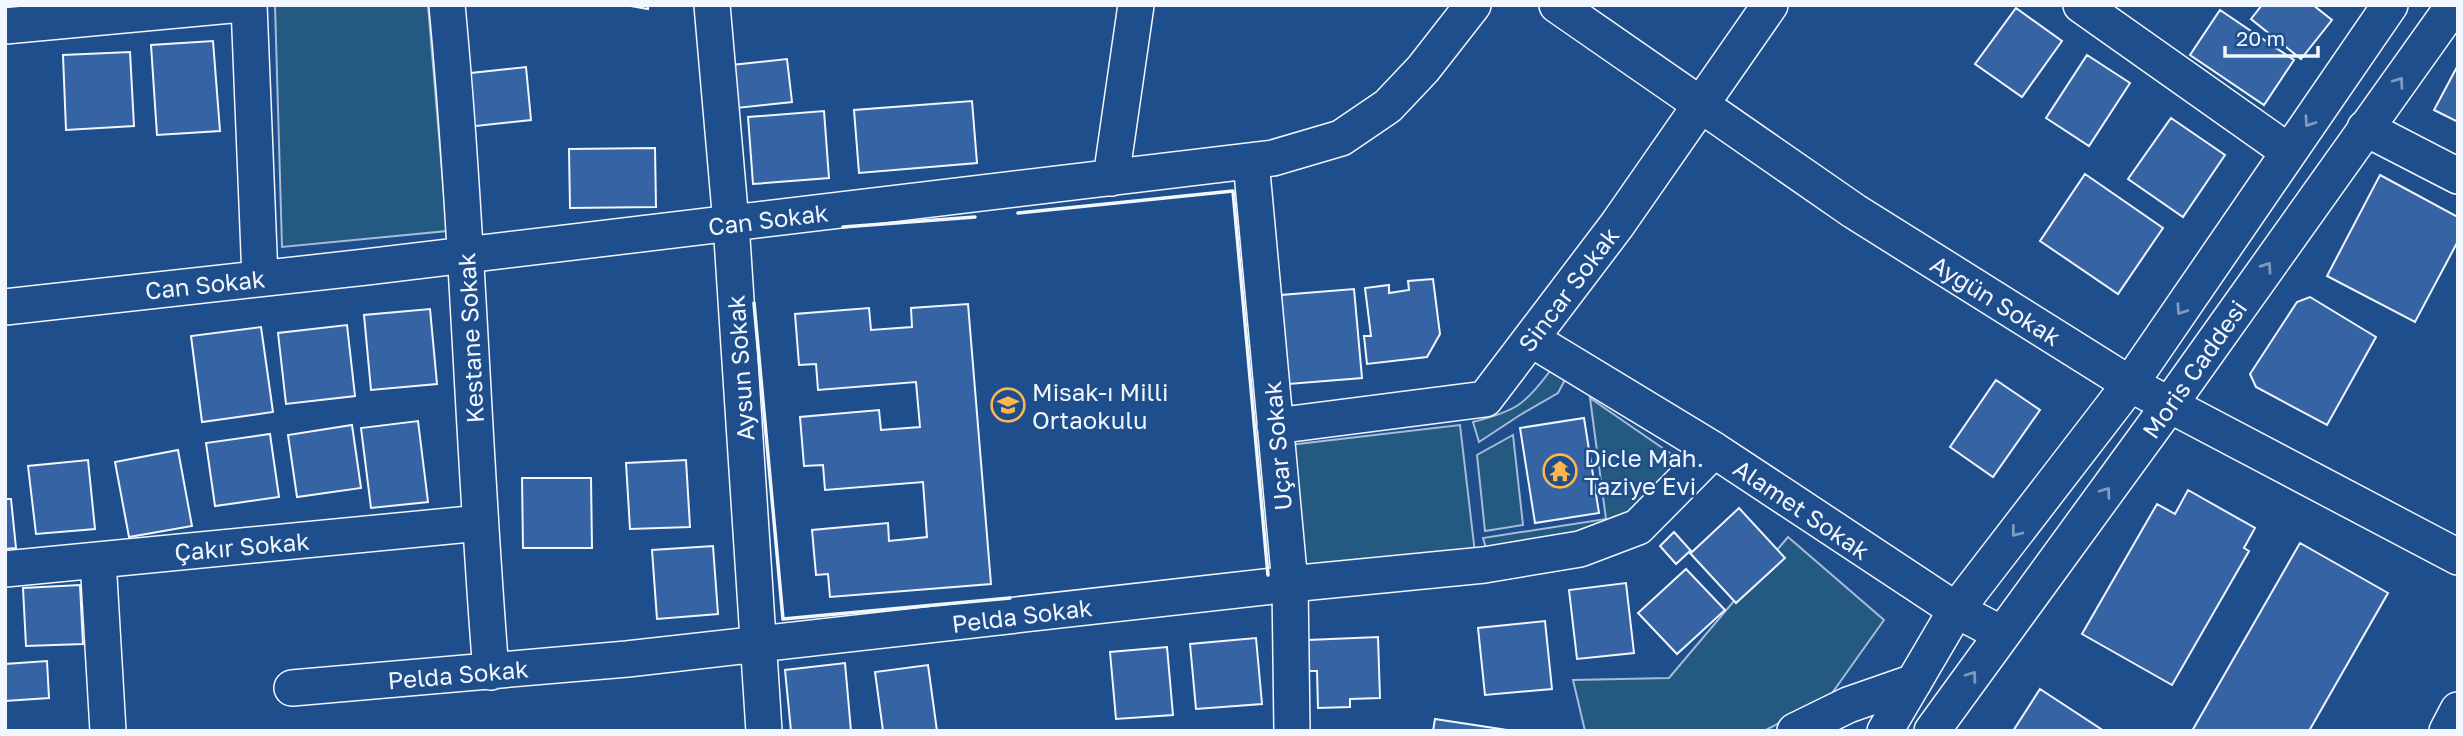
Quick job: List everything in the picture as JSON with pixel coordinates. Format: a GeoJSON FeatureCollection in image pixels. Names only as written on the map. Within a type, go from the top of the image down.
{"type":"FeatureCollection","features":[{"type":"Feature","properties":{"kind":"street"},"geometry":{"type":"LineString","coordinates":[[5,26],[231,5]]}},
{"type":"Feature","properties":{"kind":"street"},"geometry":{"type":"LineString","coordinates":[[249,5],[260,278]]}},
{"type":"Feature","properties":{"kind":"street","name":"Kestane Sokak"},"geometry":{"type":"LineString","coordinates":[[447,5],[466,254],[491,672]]}},
{"type":"Feature","properties":{"kind":"street","name":"Aysun Sokak"},"geometry":{"type":"LineString","coordinates":[[712,5],[731,223],[764,731]]}},
{"type":"Feature","properties":{"kind":"street"},"geometry":{"type":"LineString","coordinates":[[1111,177],[1136,5]]}},
{"type":"Feature","properties":{"kind":"street","name":"Can Sokak"},"geometry":{"type":"LineString","coordinates":[[5,307],[1273,158],[1341,138],[1388,106],[1423,69],[1473,5]]}},
{"type":"Feature","properties":{"kind":"street","name":"Aygün Sokak"},"geometry":{"type":"LineString","coordinates":[[1557,5],[1854,211],[2130,384],[2458,557]]}},
{"type":"Feature","properties":{"kind":"street","name":"Sincar Sokak"},"geometry":{"type":"LineString","coordinates":[[1275,426],[1485,399],[1616,225],[1770,5]]}},
{"type":"Feature","properties":{"kind":"street"},"geometry":{"type":"LineString","coordinates":[[2081,5],[2289,152]]}},
{"type":"Feature","properties":{"kind":"street","name":"Moris Caddesi"},"geometry":{"type":"LineString","coordinates":[[1885,731],[1956,610],[2130,384],[2390,5]]}},
{"type":"Feature","properties":{"kind":"street","name":"Moris Caddesi"},"geometry":{"type":"LineString","coordinates":[[1932,731],[2170,404],[2454,5]]}},
{"type":"Feature","properties":{"kind":"street"},"geometry":{"type":"LineString","coordinates":[[2365,128],[2458,176]]}},
{"type":"Feature","properties":{"kind":"street","name":"Uçar Sokak"},"geometry":{"type":"LineString","coordinates":[[1251,161],[1290,584],[1292,731]]}},
{"type":"Feature","properties":{"kind":"street","name":"Alamet Sokak"},"geometry":{"type":"LineString","coordinates":[[1531,339],[1714,450],[1956,610],[2003,634]]}},
{"type":"Feature","properties":{"kind":"street","name":"Pelda Sokak"},"geometry":{"type":"LineString","coordinates":[[292,688],[491,672],[757,645],[1290,584],[1484,565],[1580,549],[1639,527],[1714,450]]}},
{"type":"Feature","properties":{"kind":"street","name":"Çakır Sokak"},"geometry":{"type":"LineString","coordinates":[[5,569],[480,523]]}},
{"type":"Feature","properties":{"kind":"street"},"geometry":{"type":"LineString","coordinates":[[98,560],[108,731]]}},
{"type":"Feature","properties":{"kind":"street"},"geometry":{"type":"LineString","coordinates":[[1795,731],[1848,705],[1914,682]]}},
{"type":"Feature","properties":{"kind":"street"},"geometry":{"type":"LineString","coordinates":[[2446,731],[2458,710]]}},
{"type":"Feature","properties":{"kind":"shaded area"},"geometry":{"type":"Polygon","coordinates":[[[275,5],[428,5],[447,231],[282,247],[275,5]]]}},
{"type":"Feature","properties":{"kind":"shaded area"},"geometry":{"type":"Polygon","coordinates":[[[1550,371],[1566,378],[1558,393],[1479,442],[1473,422],[1517,406],[1550,371]]]}},
{"type":"Feature","properties":{"kind":"shaded area"},"geometry":{"type":"Polygon","coordinates":[[[1590,398],[1677,458],[1677,476],[1623,527],[1487,552],[1483,538],[1606,519],[1590,398]]]}},
{"type":"Feature","properties":{"kind":"shaded area"},"geometry":{"type":"Polygon","coordinates":[[[1460,425],[1475,553],[1296,574],[1281,446],[1460,425]]]}},
{"type":"Feature","properties":{"kind":"shaded area"},"geometry":{"type":"Polygon","coordinates":[[[1513,435],[1523,525],[1485,531],[1477,455],[1513,435]]]}},
{"type":"Feature","properties":{"kind":"shaded area"},"geometry":{"type":"Polygon","coordinates":[[[1788,537],[1884,620],[1830,696],[1764,731],[1585,731],[1573,680],[1669,678],[1788,537]]]}},
{"type":"Feature","properties":{"kind":"building"},"geometry":{"type":"Polygon","coordinates":[[[625,5],[648,5],[648,9],[625,5]]]}},
{"type":"Feature","properties":{"kind":"building"},"geometry":{"type":"Polygon","coordinates":[[[2262,5],[2313,5],[2332,20],[2301,59],[2251,19],[2262,5]]]}},
{"type":"Feature","properties":{"kind":"building"},"geometry":{"type":"Polygon","coordinates":[[[2016,8],[2062,41],[2022,97],[1975,64],[2016,8]]]}},
{"type":"Feature","properties":{"kind":"building"},"geometry":{"type":"Polygon","coordinates":[[[2220,10],[2294,60],[2264,105],[2190,55],[2220,10]]]}},
{"type":"Feature","properties":{"kind":"building"},"geometry":{"type":"Polygon","coordinates":[[[213,41],[220,131],[157,135],[151,45],[213,41]]]}},
{"type":"Feature","properties":{"kind":"building"},"geometry":{"type":"Polygon","coordinates":[[[130,52],[134,126],[66,130],[63,55],[130,52]]]}},
{"type":"Feature","properties":{"kind":"building"},"geometry":{"type":"Polygon","coordinates":[[[2087,55],[2130,83],[2089,146],[2046,118],[2087,55]]]}},
{"type":"Feature","properties":{"kind":"building"},"geometry":{"type":"Polygon","coordinates":[[[787,59],[792,102],[737,108],[732,65],[787,59]]]}},
{"type":"Feature","properties":{"kind":"building"},"geometry":{"type":"Polygon","coordinates":[[[2458,65],[2458,122],[2434,110],[2458,65]]]}},
{"type":"Feature","properties":{"kind":"building"},"geometry":{"type":"Polygon","coordinates":[[[526,67],[531,120],[467,127],[462,74],[526,67]]]}},
{"type":"Feature","properties":{"kind":"building"},"geometry":{"type":"Polygon","coordinates":[[[972,101],[977,163],[859,173],[854,110],[972,101]]]}},
{"type":"Feature","properties":{"kind":"building"},"geometry":{"type":"Polygon","coordinates":[[[824,111],[829,178],[753,184],[748,117],[824,111]]]}},
{"type":"Feature","properties":{"kind":"building"},"geometry":{"type":"Polygon","coordinates":[[[2171,118],[2225,155],[2183,217],[2128,179],[2171,118]]]}},
{"type":"Feature","properties":{"kind":"building"},"geometry":{"type":"Polygon","coordinates":[[[655,148],[656,207],[570,208],[569,149],[655,148]]]}},
{"type":"Feature","properties":{"kind":"building"},"geometry":{"type":"Polygon","coordinates":[[[2085,174],[2163,228],[2118,294],[2040,241],[2085,174]]]}},
{"type":"Feature","properties":{"kind":"building"},"geometry":{"type":"Polygon","coordinates":[[[2380,175],[2458,217],[2458,241],[2415,322],[2327,276],[2380,175]]]}},
{"type":"Feature","properties":{"kind":"building"},"geometry":{"type":"Polygon","coordinates":[[[1433,279],[1440,334],[1427,357],[1367,364],[1364,336],[1371,336],[1365,288],[1389,285],[1389,293],[1409,290],[1408,281],[1433,279]]]}},
{"type":"Feature","properties":{"kind":"building"},"geometry":{"type":"Polygon","coordinates":[[[1354,289],[1362,378],[1289,384],[1281,295],[1354,289]]]}},
{"type":"Feature","properties":{"kind":"building"},"geometry":{"type":"Polygon","coordinates":[[[2310,297],[2376,337],[2327,425],[2256,387],[2250,374],[2297,302],[2310,297]]]}},
{"type":"Feature","properties":{"kind":"building"},"geometry":{"type":"Polygon","coordinates":[[[968,304],[991,584],[830,597],[828,574],[816,575],[812,530],[888,523],[889,541],[927,537],[923,482],[825,490],[823,465],[804,466],[800,417],[879,410],[881,430],[920,427],[916,382],[818,390],[816,364],[799,365],[795,314],[869,308],[871,330],[912,327],[911,308],[968,304]]]}},
{"type":"Feature","properties":{"kind":"building"},"geometry":{"type":"Polygon","coordinates":[[[430,309],[437,384],[371,390],[364,315],[430,309]]]}},
{"type":"Feature","properties":{"kind":"building"},"geometry":{"type":"Polygon","coordinates":[[[347,325],[355,396],[286,404],[278,333],[347,325]]]}},
{"type":"Feature","properties":{"kind":"building"},"geometry":{"type":"Polygon","coordinates":[[[261,327],[273,412],[202,422],[191,336],[261,327]]]}},
{"type":"Feature","properties":{"kind":"building"},"geometry":{"type":"Polygon","coordinates":[[[1996,380],[2040,410],[1993,477],[1950,447],[1996,380]]]}},
{"type":"Feature","properties":{"kind":"building","name":"Dicle Mah. Taziye Evi"},"geometry":{"type":"Polygon","coordinates":[[[1584,418],[1599,513],[1535,523],[1520,428],[1584,418]]]}},
{"type":"Feature","properties":{"kind":"building"},"geometry":{"type":"Polygon","coordinates":[[[418,421],[428,502],[371,508],[361,428],[418,421]]]}},
{"type":"Feature","properties":{"kind":"building"},"geometry":{"type":"Polygon","coordinates":[[[352,425],[361,488],[297,497],[288,435],[352,425]]]}},
{"type":"Feature","properties":{"kind":"building"},"geometry":{"type":"Polygon","coordinates":[[[270,434],[279,497],[215,506],[206,443],[270,434]]]}},
{"type":"Feature","properties":{"kind":"building"},"geometry":{"type":"Polygon","coordinates":[[[178,450],[192,526],[129,537],[115,462],[178,450]]]}},
{"type":"Feature","properties":{"kind":"building"},"geometry":{"type":"Polygon","coordinates":[[[88,460],[95,529],[36,534],[28,466],[88,460]]]}},
{"type":"Feature","properties":{"kind":"building"},"geometry":{"type":"Polygon","coordinates":[[[686,460],[690,527],[630,529],[626,463],[686,460]]]}},
{"type":"Feature","properties":{"kind":"building"},"geometry":{"type":"Polygon","coordinates":[[[522,478],[591,478],[592,548],[523,548],[522,478]]]}},
{"type":"Feature","properties":{"kind":"building"},"geometry":{"type":"Polygon","coordinates":[[[2188,490],[2255,528],[2244,548],[2249,551],[2172,685],[2082,634],[2157,504],[2175,514],[2188,490]]]}},
{"type":"Feature","properties":{"kind":"building"},"geometry":{"type":"Polygon","coordinates":[[[5,499],[11,499],[16,548],[5,549],[5,499]]]}},
{"type":"Feature","properties":{"kind":"building"},"geometry":{"type":"Polygon","coordinates":[[[1739,508],[1785,558],[1736,603],[1689,552],[1676,564],[1660,546],[1674,532],[1692,552],[1739,508]]]}},
{"type":"Feature","properties":{"kind":"building"},"geometry":{"type":"Polygon","coordinates":[[[2300,543],[2388,593],[2309,731],[2192,731],[2300,543]]]}},
{"type":"Feature","properties":{"kind":"building"},"geometry":{"type":"Polygon","coordinates":[[[713,546],[718,614],[657,619],[652,550],[713,546]]]}},
{"type":"Feature","properties":{"kind":"building"},"geometry":{"type":"Polygon","coordinates":[[[1686,569],[1725,610],[1677,654],[1638,613],[1686,569]]]}},
{"type":"Feature","properties":{"kind":"building"},"geometry":{"type":"Polygon","coordinates":[[[1626,583],[1634,653],[1577,659],[1569,590],[1626,583]]]}},
{"type":"Feature","properties":{"kind":"building"},"geometry":{"type":"Polygon","coordinates":[[[80,585],[83,644],[26,646],[23,588],[80,585]]]}},
{"type":"Feature","properties":{"kind":"building"},"geometry":{"type":"Polygon","coordinates":[[[1545,621],[1552,689],[1485,695],[1478,628],[1545,621]]]}},
{"type":"Feature","properties":{"kind":"building"},"geometry":{"type":"Polygon","coordinates":[[[1378,637],[1380,698],[1350,699],[1350,707],[1318,708],[1317,671],[1309,671],[1308,640],[1378,637]]]}},
{"type":"Feature","properties":{"kind":"building"},"geometry":{"type":"Polygon","coordinates":[[[1256,638],[1262,704],[1196,709],[1190,644],[1256,638]]]}},
{"type":"Feature","properties":{"kind":"building"},"geometry":{"type":"Polygon","coordinates":[[[1167,647],[1173,715],[1116,719],[1110,652],[1167,647]]]}},
{"type":"Feature","properties":{"kind":"building"},"geometry":{"type":"Polygon","coordinates":[[[47,661],[49,698],[5,701],[5,664],[47,661]]]}},
{"type":"Feature","properties":{"kind":"building"},"geometry":{"type":"Polygon","coordinates":[[[845,663],[851,731],[791,731],[785,670],[845,663]]]}},
{"type":"Feature","properties":{"kind":"building"},"geometry":{"type":"Polygon","coordinates":[[[928,665],[937,731],[883,731],[875,672],[928,665]]]}},
{"type":"Feature","properties":{"kind":"building"},"geometry":{"type":"Polygon","coordinates":[[[2040,689],[2104,731],[2013,731],[2040,689]]]}},
{"type":"Feature","properties":{"kind":"building"},"geometry":{"type":"Polygon","coordinates":[[[1435,719],[1507,730],[1433,731],[1435,719]]]}},
{"type":"Feature","properties":{"kind":"wall"},"geometry":{"type":"LineString","coordinates":[[1018,213],[1233,191],[1268,575]]}},
{"type":"Feature","properties":{"kind":"wall"},"geometry":{"type":"LineString","coordinates":[[843,227],[975,217]]}},
{"type":"Feature","properties":{"kind":"wall"},"geometry":{"type":"LineString","coordinates":[[754,303],[783,619],[1010,598]]}},
{"type":"Feature","properties":{"kind":"place","name":"Misak-ı Milli Ortaokulu"},"geometry":{"type":"Point","coordinates":[1008,405]}},
{"type":"Feature","properties":{"kind":"place","name":"Dicle Mah. Taziye Evi"},"geometry":{"type":"Point","coordinates":[1560,471]}}]}
